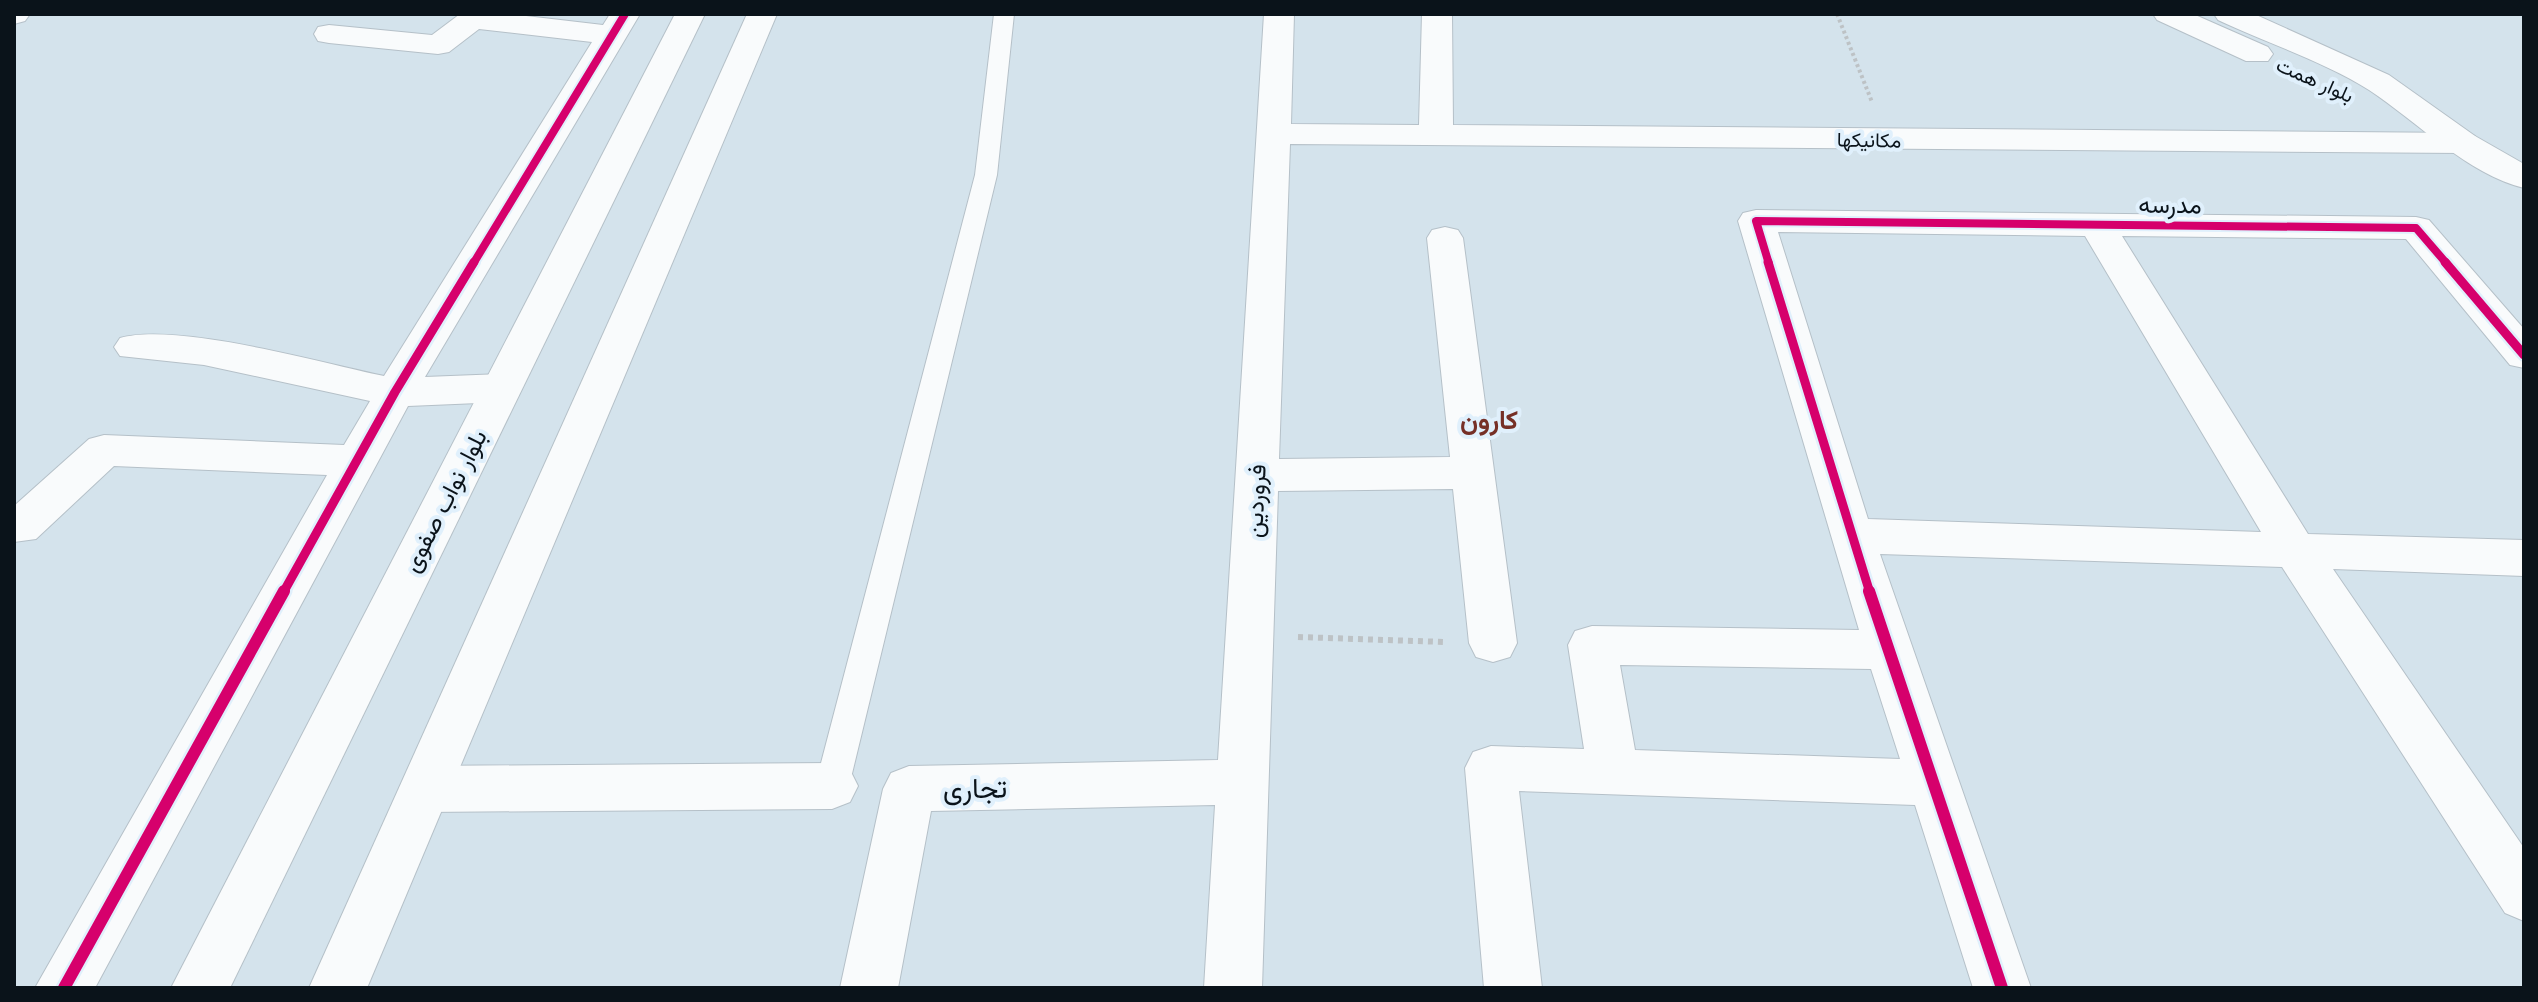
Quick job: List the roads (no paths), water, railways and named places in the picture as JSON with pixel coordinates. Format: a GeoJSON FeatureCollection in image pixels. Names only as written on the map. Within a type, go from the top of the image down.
{"type":"FeatureCollection","features":[{"type":"Feature","properties":{"kind":"street","name":"بلوار نواب صفوی"},"geometry":{"type":"LineString","coordinates":[[200,988],[690,14]]}},
{"type":"Feature","properties":{"kind":"street"},"geometry":{"type":"LineString","coordinates":[[338,988],[762,14]]}},
{"type":"Feature","properties":{"kind":"street","name":"فروردین"},"geometry":{"type":"LineString","coordinates":[[1233,988],[1279,14]]}},
{"type":"Feature","properties":{"kind":"street"},"geometry":{"type":"LineString","coordinates":[[1436,135],[1437,14]]}},
{"type":"Feature","properties":{"kind":"street","name":"بلوار همت"},"geometry":{"type":"LineString","coordinates":[[2168,14],[2342,93],[2463,143]]}},
{"type":"Feature","properties":{"kind":"street","name":"بلوار همت"},"geometry":{"type":"LineString","coordinates":[[2229,14],[2378,82],[2463,143],[2524,178]]}},
{"type":"Feature","properties":{"kind":"street"},"geometry":{"type":"LineString","coordinates":[[64,988],[395,392],[618,25],[473,19],[438,45],[329,34]]}},
{"type":"Feature","properties":{"kind":"street","name":"مکانیکها"},"geometry":{"type":"LineString","coordinates":[[1274,134],[2463,143]]}},
{"type":"Feature","properties":{"kind":"street","name":"مدرسه"},"geometry":{"type":"LineString","coordinates":[[1851,536],[1756,221],[2416,228],[2524,355]]}},
{"type":"Feature","properties":{"kind":"street"},"geometry":{"type":"LineString","coordinates":[[2096,224],[2295,550],[2524,895]]}},
{"type":"Feature","properties":{"kind":"street"},"geometry":{"type":"LineString","coordinates":[[1445,238],[1493,643]]}},
{"type":"Feature","properties":{"kind":"street"},"geometry":{"type":"LineString","coordinates":[[134,347],[204,352],[395,392],[502,388]]}},
{"type":"Feature","properties":{"kind":"street"},"geometry":{"type":"LineString","coordinates":[[20,527],[104,450],[357,461]]}},
{"type":"Feature","properties":{"kind":"street"},"geometry":{"type":"LineString","coordinates":[[1257,475],[1472,473]]}},
{"type":"Feature","properties":{"kind":"street"},"geometry":{"type":"LineString","coordinates":[[2002,988],[1851,536],[2524,558]]}},
{"type":"Feature","properties":{"kind":"street"},"geometry":{"type":"LineString","coordinates":[[1613,772],[1592,645],[1889,650]]}},
{"type":"Feature","properties":{"kind":"street"},"geometry":{"type":"LineString","coordinates":[[1513,988],[1491,768],[1933,783]]}},
{"type":"Feature","properties":{"kind":"street","name":"تجاری"},"geometry":{"type":"LineString","coordinates":[[869,988],[909,789],[1243,782]]}},
{"type":"Feature","properties":{"kind":"street"},"geometry":{"type":"LineString","coordinates":[[425,789],[832,786]]}},
{"type":"Feature","properties":{"kind":"lane"},"geometry":{"type":"LineString","coordinates":[[832,786],[986,175],[1004,14]]}},
{"type":"Feature","properties":{"kind":"district","name":"کارون"},"geometry":{"type":"Point","coordinates":[1489,420]}}]}
